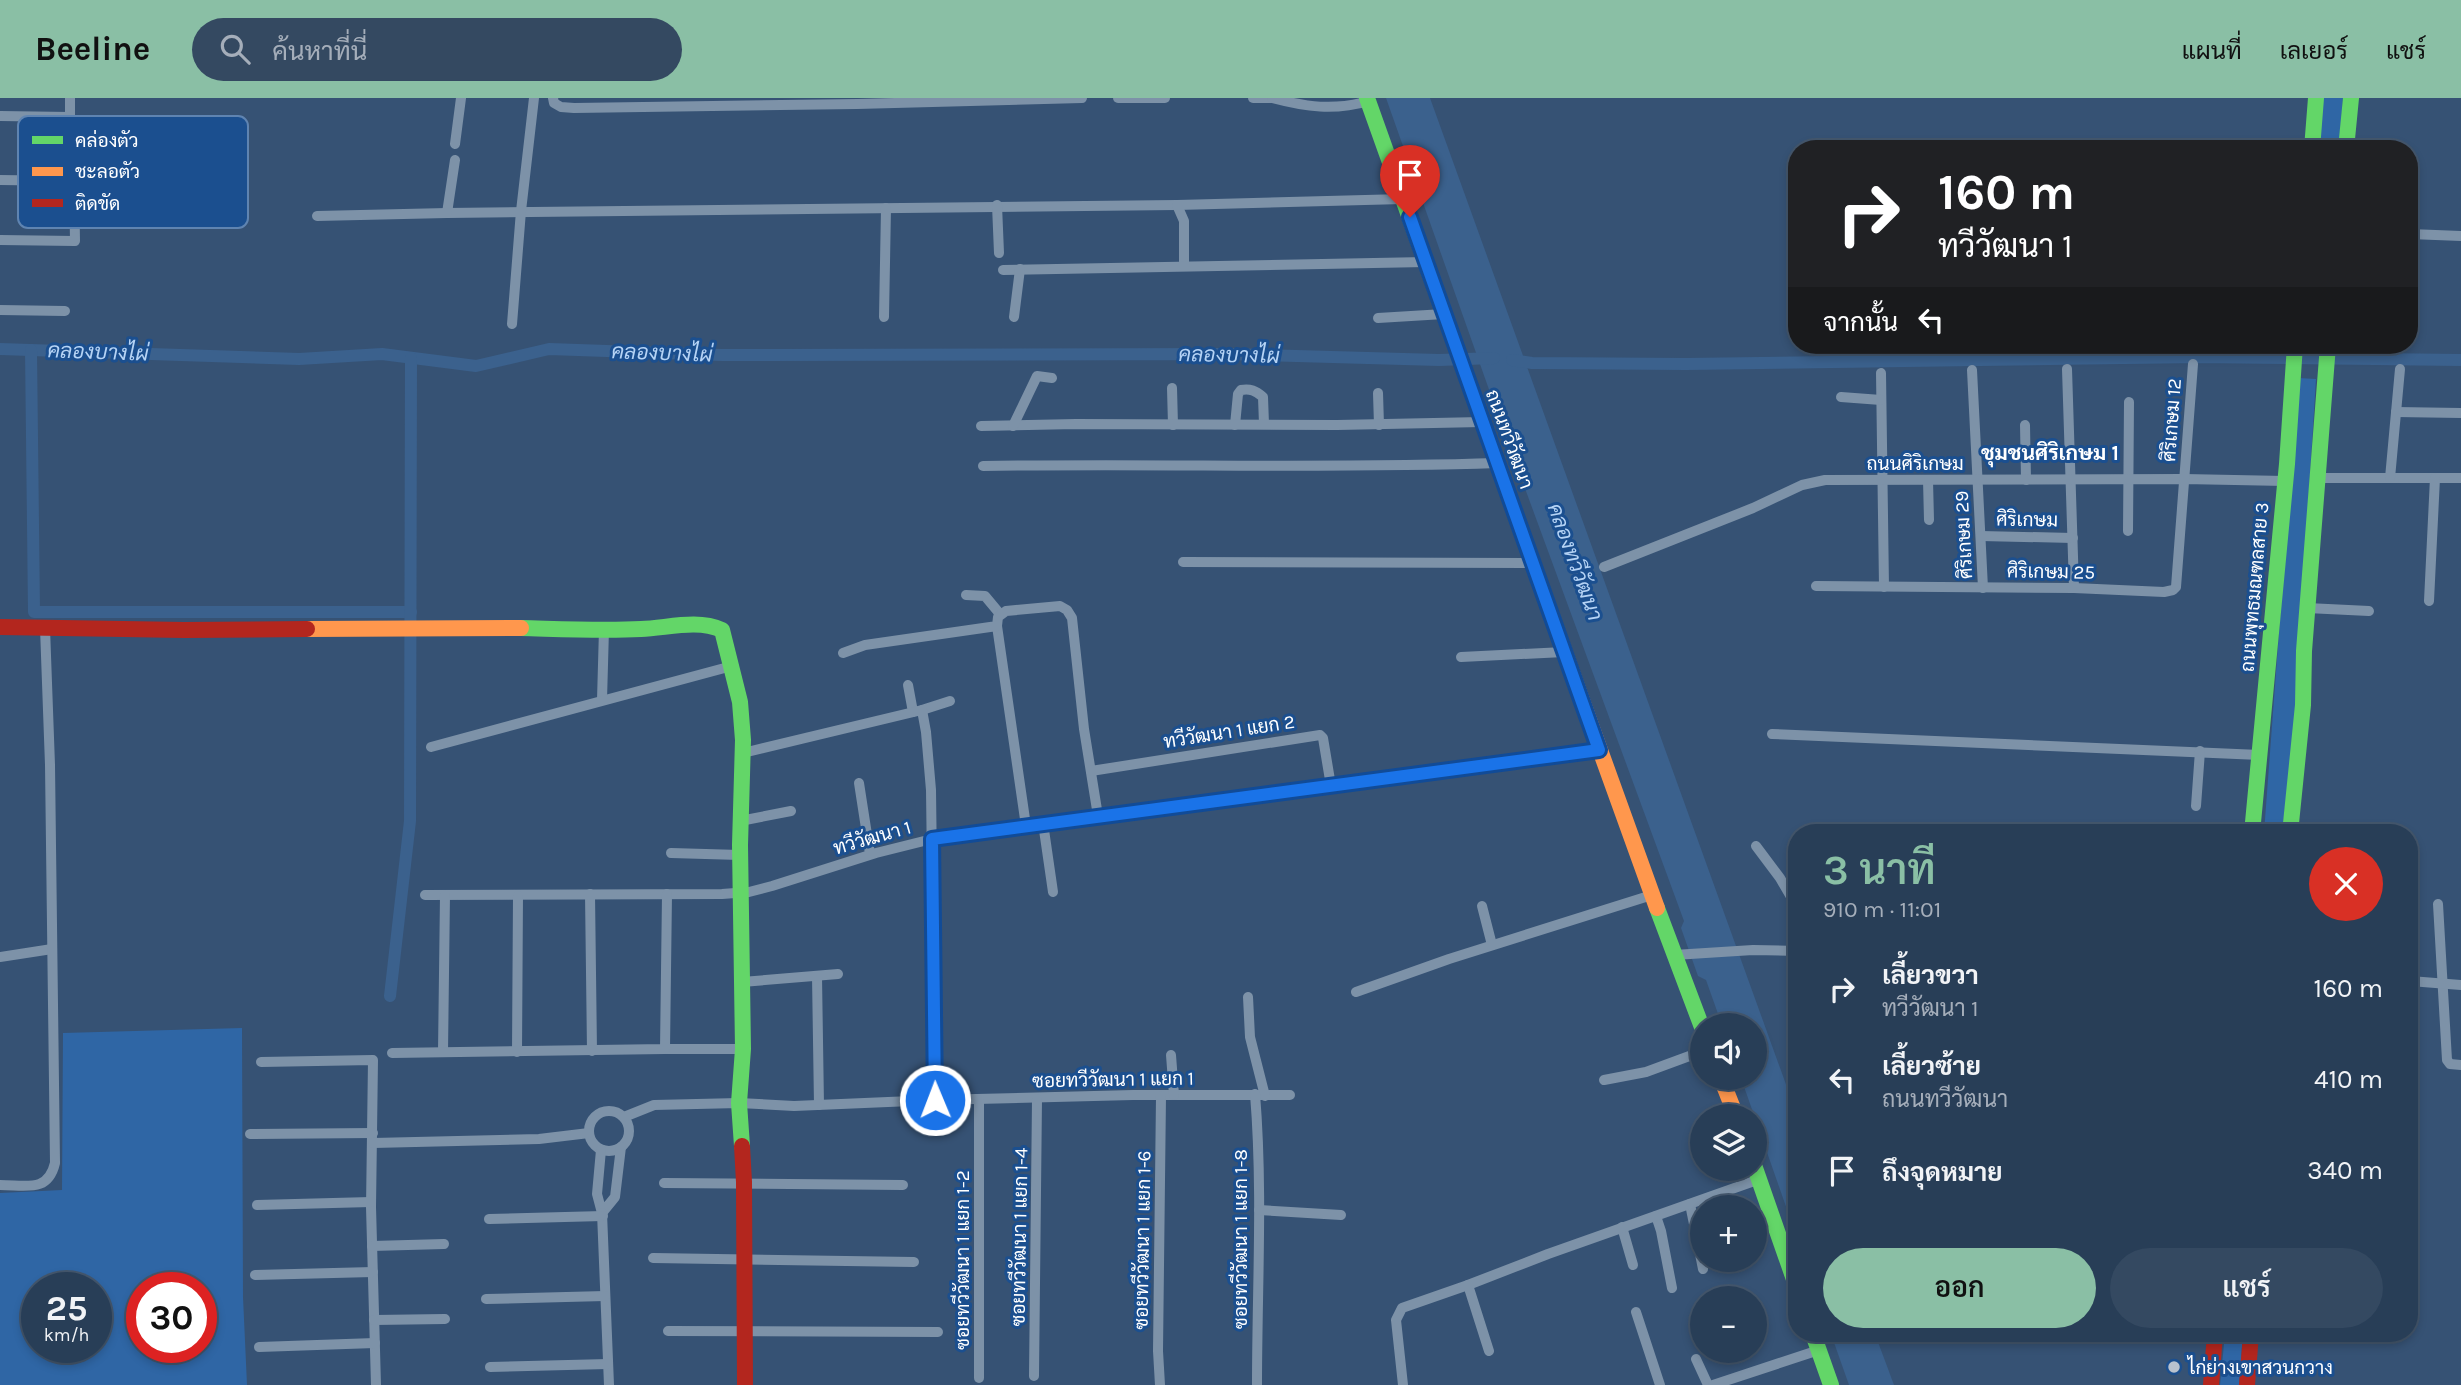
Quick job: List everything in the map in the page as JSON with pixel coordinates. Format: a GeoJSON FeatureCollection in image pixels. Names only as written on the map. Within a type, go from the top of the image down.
{"type":"FeatureCollection","features":[{"type":"Feature","properties":{"kind":"main road"},"geometry":{"type":"LineString","coordinates":[[2313,140],[2316,98]]}},
{"type":"Feature","properties":{"kind":"main road"},"geometry":{"type":"LineString","coordinates":[[2347,140],[2351,98]]}},
{"type":"Feature","properties":{"kind":"main road","name":"ถนนทวีวัฒนา"},"geometry":{"type":"LineString","coordinates":[[1368,100],[1599,750],[1696,1013]]}},
{"type":"Feature","properties":{"kind":"main road","name":"ถนนพุทธมณฑลสาย 3"},"geometry":{"type":"LineString","coordinates":[[2253,824],[2286,473],[2294,354]]}},
{"type":"Feature","properties":{"kind":"main road"},"geometry":{"type":"LineString","coordinates":[[2291,824],[2327,354]]}},
{"type":"Feature","properties":{"kind":"main road"},"geometry":{"type":"LineString","coordinates":[[0,627],[184,630],[487,627],[604,629],[711,625],[722,630],[740,702],[743,753],[740,821],[743,1049],[739,1103],[744,1182],[745,1385]]}},
{"type":"Feature","properties":{"kind":"main road"},"geometry":{"type":"LineString","coordinates":[[1760,1181],[1788,1262]]}},
{"type":"Feature","properties":{"kind":"main road"},"geometry":{"type":"LineString","coordinates":[[1816,1342],[1830,1385]]}},
{"type":"Feature","properties":{"kind":"main road"},"geometry":{"type":"LineString","coordinates":[[2211,1385],[2214,1342]]}},
{"type":"Feature","properties":{"kind":"main road"},"geometry":{"type":"LineString","coordinates":[[2247,1385],[2250,1342]]}},
{"type":"Feature","properties":{"kind":"street"},"geometry":{"type":"LineString","coordinates":[[70,98],[70,116]]}},
{"type":"Feature","properties":{"kind":"street"},"geometry":{"type":"LineString","coordinates":[[455,144],[461,98]]}},
{"type":"Feature","properties":{"kind":"street"},"geometry":{"type":"LineString","coordinates":[[512,324],[534,98]]}},
{"type":"Feature","properties":{"kind":"street"},"geometry":{"type":"LineString","coordinates":[[553,98],[554,103],[561,107],[574,108],[1080,98]]}},
{"type":"Feature","properties":{"kind":"street"},"geometry":{"type":"LineString","coordinates":[[1118,98],[1165,98]]}},
{"type":"Feature","properties":{"kind":"street"},"geometry":{"type":"LineString","coordinates":[[1253,98],[1277,98]]}},
{"type":"Feature","properties":{"kind":"street"},"geometry":{"type":"LineString","coordinates":[[1272,98],[1299,106],[1330,108],[1345,108],[1368,100]]}},
{"type":"Feature","properties":{"kind":"street"},"geometry":{"type":"LineString","coordinates":[[0,116],[18,116]]}},
{"type":"Feature","properties":{"kind":"street"},"geometry":{"type":"LineString","coordinates":[[447,213],[456,160]]}},
{"type":"Feature","properties":{"kind":"street"},"geometry":{"type":"LineString","coordinates":[[0,180],[18,180]]}},
{"type":"Feature","properties":{"kind":"street"},"geometry":{"type":"LineString","coordinates":[[317,216],[521,211],[1177,205],[1403,199]]}},
{"type":"Feature","properties":{"kind":"street"},"geometry":{"type":"LineString","coordinates":[[997,205],[999,253]]}},
{"type":"Feature","properties":{"kind":"street"},"geometry":{"type":"LineString","coordinates":[[1177,205],[1184,222],[1184,266]]}},
{"type":"Feature","properties":{"kind":"street"},"geometry":{"type":"LineString","coordinates":[[884,317],[886,208]]}},
{"type":"Feature","properties":{"kind":"street"},"geometry":{"type":"LineString","coordinates":[[0,240],[75,241],[75,228]]}},
{"type":"Feature","properties":{"kind":"street"},"geometry":{"type":"LineString","coordinates":[[2418,233],[2461,236]]}},
{"type":"Feature","properties":{"kind":"street"},"geometry":{"type":"LineString","coordinates":[[1003,270],[1426,262]]}},
{"type":"Feature","properties":{"kind":"street"},"geometry":{"type":"LineString","coordinates":[[1014,317],[1020,269]]}},
{"type":"Feature","properties":{"kind":"street"},"geometry":{"type":"LineString","coordinates":[[0,310],[65,310]]}},
{"type":"Feature","properties":{"kind":"street"},"geometry":{"type":"LineString","coordinates":[[1378,318],[1444,314]]}},
{"type":"Feature","properties":{"kind":"street","name":"ศิริเกษม 12"},"geometry":{"type":"LineString","coordinates":[[2184,479],[2193,364]]}},
{"type":"Feature","properties":{"kind":"street"},"geometry":{"type":"LineString","coordinates":[[2067,369],[2074,588]]}},
{"type":"Feature","properties":{"kind":"street"},"geometry":{"type":"LineString","coordinates":[[2390,478],[2399,369]]}},
{"type":"Feature","properties":{"kind":"street","name":"ศิริเกษม 29"},"geometry":{"type":"LineString","coordinates":[[1972,370],[1983,588]]}},
{"type":"Feature","properties":{"kind":"street"},"geometry":{"type":"LineString","coordinates":[[1881,373],[1884,587]]}},
{"type":"Feature","properties":{"kind":"street"},"geometry":{"type":"LineString","coordinates":[[1013,426],[1037,376],[1052,378]]}},
{"type":"Feature","properties":{"kind":"street"},"geometry":{"type":"LineString","coordinates":[[1172,388],[1173,425]]}},
{"type":"Feature","properties":{"kind":"street"},"geometry":{"type":"LineString","coordinates":[[1235,425],[1238,394],[1247,389],[1257,391],[1263,397],[1264,424]]}},
{"type":"Feature","properties":{"kind":"street"},"geometry":{"type":"LineString","coordinates":[[1378,393],[1379,425]]}},
{"type":"Feature","properties":{"kind":"street"},"geometry":{"type":"LineString","coordinates":[[1841,397],[1881,400]]}},
{"type":"Feature","properties":{"kind":"street"},"geometry":{"type":"LineString","coordinates":[[2128,531],[2129,402]]}},
{"type":"Feature","properties":{"kind":"street"},"geometry":{"type":"LineString","coordinates":[[2396,412],[2461,413]]}},
{"type":"Feature","properties":{"kind":"street"},"geometry":{"type":"LineString","coordinates":[[981,426],[1379,425],[1482,422]]}},
{"type":"Feature","properties":{"kind":"street"},"geometry":{"type":"LineString","coordinates":[[2025,425],[2026,480]]}},
{"type":"Feature","properties":{"kind":"street"},"geometry":{"type":"LineString","coordinates":[[983,466],[1497,464]]}},
{"type":"Feature","properties":{"kind":"street","name":"ถนนศิริเกษม"},"geometry":{"type":"LineString","coordinates":[[1604,567],[1812,482],[2184,479],[2286,473]]}},
{"type":"Feature","properties":{"kind":"street"},"geometry":{"type":"LineString","coordinates":[[2318,478],[2461,478]]}},
{"type":"Feature","properties":{"kind":"street"},"geometry":{"type":"LineString","coordinates":[[2429,601],[2435,478]]}},
{"type":"Feature","properties":{"kind":"street","name":"ศิริเกษม 25"},"geometry":{"type":"LineString","coordinates":[[1816,586],[2074,588],[2164,592],[2173,590],[2176,587],[2184,479]]}},
{"type":"Feature","properties":{"kind":"street"},"geometry":{"type":"LineString","coordinates":[[1928,481],[1929,520]]}},
{"type":"Feature","properties":{"kind":"street","name":"ศิริเกษม"},"geometry":{"type":"LineString","coordinates":[[1981,536],[2073,538]]}},
{"type":"Feature","properties":{"kind":"street"},"geometry":{"type":"LineString","coordinates":[[1183,562],[1532,562]]}},
{"type":"Feature","properties":{"kind":"street"},"geometry":{"type":"LineString","coordinates":[[966,595],[985,596],[998,620],[1026,826]]}},
{"type":"Feature","properties":{"kind":"street"},"geometry":{"type":"LineString","coordinates":[[844,653],[865,645],[998,620],[1006,611],[1048,606],[1060,606],[1068,610],[1072,618],[1097,816]]}},
{"type":"Feature","properties":{"kind":"street"},"geometry":{"type":"LineString","coordinates":[[2307,608],[2369,611]]}},
{"type":"Feature","properties":{"kind":"street"},"geometry":{"type":"LineString","coordinates":[[0,1185],[46,1183],[52,1176],[55,1163],[45,628]]}},
{"type":"Feature","properties":{"kind":"street"},"geometry":{"type":"LineString","coordinates":[[602,700],[604,629]]}},
{"type":"Feature","properties":{"kind":"street"},"geometry":{"type":"LineString","coordinates":[[1461,657],[1564,652]]}},
{"type":"Feature","properties":{"kind":"street"},"geometry":{"type":"LineString","coordinates":[[431,747],[732,666]]}},
{"type":"Feature","properties":{"kind":"street"},"geometry":{"type":"LineString","coordinates":[[908,685],[929,755],[935,1100]]}},
{"type":"Feature","properties":{"kind":"street"},"geometry":{"type":"LineString","coordinates":[[743,753],[950,701]]}},
{"type":"Feature","properties":{"kind":"street"},"geometry":{"type":"LineString","coordinates":[[1772,734],[2260,755]]}},
{"type":"Feature","properties":{"kind":"street","name":"ทวีวัฒนา 1 แยก 2"},"geometry":{"type":"LineString","coordinates":[[1091,771],[1320,735],[1323,738],[1331,786]]}},
{"type":"Feature","properties":{"kind":"street","name":"ทวีวัฒนา 1"},"geometry":{"type":"LineString","coordinates":[[425,895],[749,892],[870,854],[932,839],[1599,750]]}},
{"type":"Feature","properties":{"kind":"street"},"geometry":{"type":"LineString","coordinates":[[2196,806],[2200,751]]}},
{"type":"Feature","properties":{"kind":"street"},"geometry":{"type":"LineString","coordinates":[[859,783],[870,854]]}},
{"type":"Feature","properties":{"kind":"street"},"geometry":{"type":"LineString","coordinates":[[740,821],[791,811]]}},
{"type":"Feature","properties":{"kind":"street"},"geometry":{"type":"LineString","coordinates":[[1043,823],[1054,892]]}},
{"type":"Feature","properties":{"kind":"street"},"geometry":{"type":"LineString","coordinates":[[1756,846],[1788,890]]}},
{"type":"Feature","properties":{"kind":"street"},"geometry":{"type":"LineString","coordinates":[[671,853],[740,855]]}},
{"type":"Feature","properties":{"kind":"street"},"geometry":{"type":"LineString","coordinates":[[590,894],[592,1051]]}},
{"type":"Feature","properties":{"kind":"street"},"geometry":{"type":"LineString","coordinates":[[665,1049],[667,894]]}},
{"type":"Feature","properties":{"kind":"street"},"geometry":{"type":"LineString","coordinates":[[443,1052],[445,895]]}},
{"type":"Feature","properties":{"kind":"street"},"geometry":{"type":"LineString","coordinates":[[1356,992],[1652,895]]}},
{"type":"Feature","properties":{"kind":"street"},"geometry":{"type":"LineString","coordinates":[[517,1052],[518,896]]}},
{"type":"Feature","properties":{"kind":"street"},"geometry":{"type":"LineString","coordinates":[[2438,904],[2447,1060],[2450,1064],[2461,1065]]}},
{"type":"Feature","properties":{"kind":"street"},"geometry":{"type":"LineString","coordinates":[[1482,906],[1492,946]]}},
{"type":"Feature","properties":{"kind":"street"},"geometry":{"type":"LineString","coordinates":[[0,957],[52,949]]}},
{"type":"Feature","properties":{"kind":"street"},"geometry":{"type":"LineString","coordinates":[[1674,955],[1753,950],[1788,951]]}},
{"type":"Feature","properties":{"kind":"street"},"geometry":{"type":"LineString","coordinates":[[742,982],[838,974]]}},
{"type":"Feature","properties":{"kind":"street"},"geometry":{"type":"LineString","coordinates":[[817,976],[819,1105]]}},
{"type":"Feature","properties":{"kind":"street"},"geometry":{"type":"LineString","coordinates":[[2418,982],[2461,985]]}},
{"type":"Feature","properties":{"kind":"street","name":"ซอยทวีวัฒนา 1 แยก 1-8"},"geometry":{"type":"LineString","coordinates":[[1248,997],[1250,1037],[1260,1095],[1257,1385]]}},
{"type":"Feature","properties":{"kind":"street"},"geometry":{"type":"LineString","coordinates":[[392,1053],[743,1049]]}},
{"type":"Feature","properties":{"kind":"street"},"geometry":{"type":"LineString","coordinates":[[1171,1055],[1174,1095]]}},
{"type":"Feature","properties":{"kind":"street"},"geometry":{"type":"LineString","coordinates":[[1604,1080],[1646,1072],[1690,1056]]}},
{"type":"Feature","properties":{"kind":"street"},"geometry":{"type":"LineString","coordinates":[[261,1062],[373,1060],[371,1202],[376,1385]]}},
{"type":"Feature","properties":{"kind":"street","name":"ซอยทวีวัฒนา 1 แยก 1"},"geometry":{"type":"LineString","coordinates":[[624,1117],[654,1105],[739,1103],[794,1106],[1174,1095],[1290,1096]]}},
{"type":"Feature","properties":{"kind":"street","name":"ซอยทวีวัฒนา 1 แยก 1-6"},"geometry":{"type":"LineString","coordinates":[[1160,1385],[1158,1350],[1161,1096]]}},
{"type":"Feature","properties":{"kind":"street","name":"ซอยทวีวัฒนา 1 แยก 1-4"},"geometry":{"type":"LineString","coordinates":[[1034,1376],[1037,1098]]}},
{"type":"Feature","properties":{"kind":"street","name":"ซอยทวีวัฒนา 1 แยก 1-2"},"geometry":{"type":"LineString","coordinates":[[979,1100],[979,1378]]}},
{"type":"Feature","properties":{"kind":"street"},"geometry":{"type":"LineString","coordinates":[[601,1112],[615,1112],[624,1117],[630,1131],[621,1147],[610,1151],[601,1150],[592,1142],[589,1133],[591,1122],[601,1112]]}},
{"type":"Feature","properties":{"kind":"street"},"geometry":{"type":"LineString","coordinates":[[250,1134],[539,1139],[589,1133]]}},
{"type":"Feature","properties":{"kind":"street"},"geometry":{"type":"LineString","coordinates":[[603,1214],[615,1197],[621,1147]]}},
{"type":"Feature","properties":{"kind":"street"},"geometry":{"type":"LineString","coordinates":[[601,1150],[597,1194],[603,1214],[608,1385]]}},
{"type":"Feature","properties":{"kind":"street"},"geometry":{"type":"LineString","coordinates":[[1709,1195],[1740,1181]]}},
{"type":"Feature","properties":{"kind":"street"},"geometry":{"type":"LineString","coordinates":[[664,1183],[903,1185]]}},
{"type":"Feature","properties":{"kind":"street"},"geometry":{"type":"LineString","coordinates":[[257,1205],[371,1202]]}},
{"type":"Feature","properties":{"kind":"street"},"geometry":{"type":"LineString","coordinates":[[1403,1385],[1397,1314],[1402,1308],[1690,1204]]}},
{"type":"Feature","properties":{"kind":"street"},"geometry":{"type":"LineString","coordinates":[[1259,1210],[1341,1215]]}},
{"type":"Feature","properties":{"kind":"street"},"geometry":{"type":"LineString","coordinates":[[489,1219],[603,1214]]}},
{"type":"Feature","properties":{"kind":"street"},"geometry":{"type":"LineString","coordinates":[[1656,1216],[1672,1288]]}},
{"type":"Feature","properties":{"kind":"street"},"geometry":{"type":"LineString","coordinates":[[1622,1227],[1633,1265]]}},
{"type":"Feature","properties":{"kind":"street"},"geometry":{"type":"LineString","coordinates":[[372,1245],[444,1244]]}},
{"type":"Feature","properties":{"kind":"street"},"geometry":{"type":"LineString","coordinates":[[653,1258],[914,1262]]}},
{"type":"Feature","properties":{"kind":"street"},"geometry":{"type":"LineString","coordinates":[[255,1275],[373,1272]]}},
{"type":"Feature","properties":{"kind":"street"},"geometry":{"type":"LineString","coordinates":[[1468,1285],[1489,1351]]}},
{"type":"Feature","properties":{"kind":"street"},"geometry":{"type":"LineString","coordinates":[[486,1299],[606,1296]]}},
{"type":"Feature","properties":{"kind":"street"},"geometry":{"type":"LineString","coordinates":[[1636,1312],[1660,1385]]}},
{"type":"Feature","properties":{"kind":"street"},"geometry":{"type":"LineString","coordinates":[[374,1320],[445,1319]]}},
{"type":"Feature","properties":{"kind":"street"},"geometry":{"type":"LineString","coordinates":[[668,1331],[938,1332]]}},
{"type":"Feature","properties":{"kind":"street"},"geometry":{"type":"LineString","coordinates":[[259,1348],[375,1343]]}},
{"type":"Feature","properties":{"kind":"street"},"geometry":{"type":"LineString","coordinates":[[1698,1363],[1710,1385],[1819,1350]]}},
{"type":"Feature","properties":{"kind":"street"},"geometry":{"type":"LineString","coordinates":[[490,1367],[608,1364]]}},
{"type":"Feature","properties":{"kind":"shaded area"},"geometry":{"type":"Polygon","coordinates":[[[2322,98],[2343,98],[2340,140],[2319,140],[2322,98]]]}},
{"type":"Feature","properties":{"kind":"shaded area"},"geometry":{"type":"Polygon","coordinates":[[[2298,378],[2316,379],[2294,730],[2283,824],[2265,824],[2298,378]]]}},
{"type":"Feature","properties":{"kind":"shaded area"},"geometry":{"type":"Polygon","coordinates":[[[242,1028],[243,1297],[247,1385],[0,1385],[0,1193],[62,1190],[63,1033],[242,1028]]]}},
{"type":"Feature","properties":{"kind":"shaded area"},"geometry":{"type":"Polygon","coordinates":[[[2224,1342],[2242,1342],[2239,1385],[2220,1385],[2224,1342]]]}},
{"type":"Feature","properties":{"kind":"water","name":"คลองทวีวัฒนา"},"geometry":{"type":"Polygon","coordinates":[[[1386,98],[1430,98],[1760,1013],[1718,1013],[1706,980],[1698,976],[1681,928],[1684,921],[1498,415],[1386,98]]]}},
{"type":"Feature","properties":{"kind":"water"},"geometry":{"type":"Polygon","coordinates":[[[1767,1032],[1788,1090],[1788,1212],[1767,1152],[1767,1104],[1750,1104],[1745,1090],[1767,1090],[1767,1032]]]}},
{"type":"Feature","properties":{"kind":"water"},"geometry":{"type":"Polygon","coordinates":[[[1834,1342],[1878,1342],[1894,1385],[1849,1385],[1834,1342]]]}},
{"type":"Feature","properties":{"kind":"waterway","name":"คลองบางไผ่"},"geometry":{"type":"LineString","coordinates":[[0,349],[299,359],[382,354],[476,366],[549,349],[722,355],[1228,354],[1439,360],[1494,358]]}},
{"type":"Feature","properties":{"kind":"waterway"},"geometry":{"type":"LineString","coordinates":[[31,350],[34,612],[411,612]]}},
{"type":"Feature","properties":{"kind":"waterway","name":"คลองบางไผ่"},"geometry":{"type":"LineString","coordinates":[[1512,360],[1532,363],[1686,364],[2198,357],[2461,360]]}},
{"type":"Feature","properties":{"kind":"waterway"},"geometry":{"type":"LineString","coordinates":[[390,996],[410,821],[411,358]]}},
{"type":"Feature","properties":{"kind":"traffic: fast"},"geometry":{"type":"LineString","coordinates":[[1367,98],[1560,639]]}},
{"type":"Feature","properties":{"kind":"traffic: fast"},"geometry":{"type":"LineString","coordinates":[[2313,140],[2316,98]]}},
{"type":"Feature","properties":{"kind":"traffic: fast"},"geometry":{"type":"LineString","coordinates":[[2347,140],[2351,98]]}},
{"type":"Feature","properties":{"kind":"traffic: fast"},"geometry":{"type":"LineString","coordinates":[[2253,824],[2287,464],[2294,354]]}},
{"type":"Feature","properties":{"kind":"traffic: fast"},"geometry":{"type":"LineString","coordinates":[[2291,824],[2303,705],[2304,651],[2327,354]]}},
{"type":"Feature","properties":{"kind":"traffic: fast"},"geometry":{"type":"LineString","coordinates":[[521,628],[626,630],[703,625],[722,630],[740,702],[743,740],[740,845],[743,1049],[739,1103],[742,1146]]}},
{"type":"Feature","properties":{"kind":"traffic: fast"},"geometry":{"type":"LineString","coordinates":[[1657,908],[1697,1013]]}},
{"type":"Feature","properties":{"kind":"traffic: fast"},"geometry":{"type":"LineString","coordinates":[[1760,1181],[1788,1262]]}},
{"type":"Feature","properties":{"kind":"traffic: fast"},"geometry":{"type":"LineString","coordinates":[[1816,1342],[1831,1385]]}},
{"type":"Feature","properties":{"kind":"traffic: slow"},"geometry":{"type":"LineString","coordinates":[[307,629],[521,628]]}},
{"type":"Feature","properties":{"kind":"traffic: slow"},"geometry":{"type":"LineString","coordinates":[[1560,639],[1657,908]]}},
{"type":"Feature","properties":{"kind":"traffic: slow"},"geometry":{"type":"LineString","coordinates":[[1726,1090],[1731,1104]]}},
{"type":"Feature","properties":{"kind":"traffic: jam"},"geometry":{"type":"LineString","coordinates":[[0,627],[307,629]]}},
{"type":"Feature","properties":{"kind":"traffic: jam"},"geometry":{"type":"LineString","coordinates":[[742,1146],[745,1385]]}},
{"type":"Feature","properties":{"kind":"traffic: jam"},"geometry":{"type":"LineString","coordinates":[[2211,1385],[2214,1342]]}},
{"type":"Feature","properties":{"kind":"traffic: jam"},"geometry":{"type":"LineString","coordinates":[[2247,1385],[2250,1342]]}},
{"type":"Feature","properties":{"kind":"place","name":"ไก่ย่างเขาสวนกวาง"},"geometry":{"type":"Point","coordinates":[2174,1367]}},
{"type":"Feature","properties":{"kind":"district","name":"ชุมชนศิริเกษม 1"},"geometry":{"type":"Point","coordinates":[2050,453]}},
{"type":"Feature","properties":{"kind":"route"},"geometry":{"type":"LineString","coordinates":[[935,1100],[932,839],[1599,750],[1410,217]]}}]}
